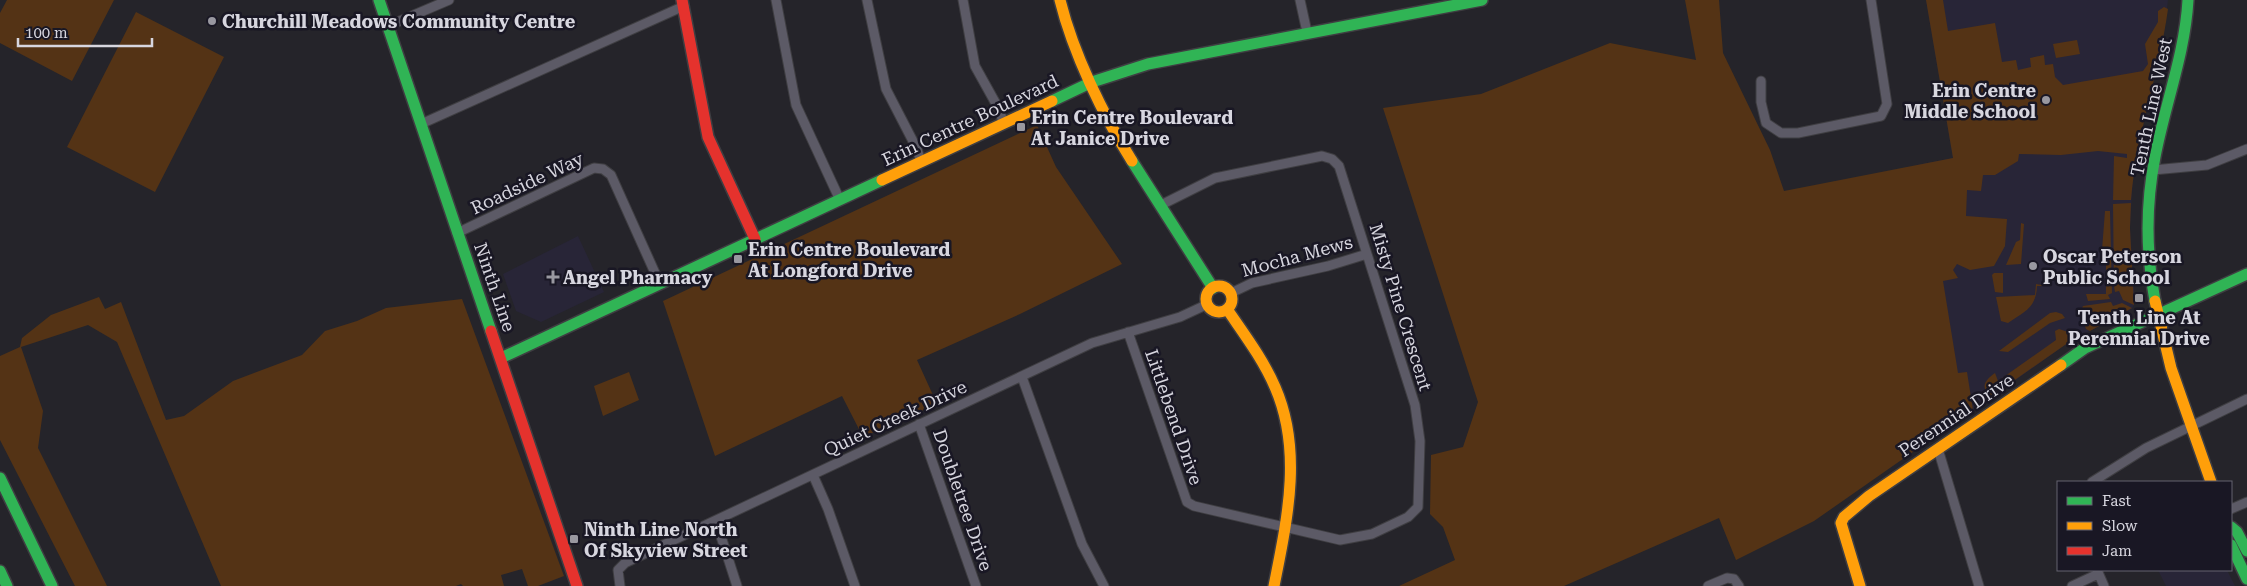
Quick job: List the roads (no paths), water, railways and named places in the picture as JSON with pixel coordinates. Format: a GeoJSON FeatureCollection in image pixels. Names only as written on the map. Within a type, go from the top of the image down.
{"type":"FeatureCollection","features":[{"type":"Feature","properties":{"kind":"main road","name":"Ninth Line"},"geometry":{"type":"LineString","coordinates":[[379,0],[501,358],[576,586]]}},
{"type":"Feature","properties":{"kind":"main road"},"geometry":{"type":"LineString","coordinates":[[1060,0],[1066,24],[1092,82],[1130,158],[1162,205],[1213,288]]}},
{"type":"Feature","properties":{"kind":"main road","name":"Erin Centre Boulevard"},"geometry":{"type":"LineString","coordinates":[[501,358],[1092,82],[1148,64],[1306,32],[1482,0]]}},
{"type":"Feature","properties":{"kind":"main road","name":"Tenth Line West"},"geometry":{"type":"LineString","coordinates":[[2188,0],[2181,56],[2161,130],[2153,170],[2149,245],[2156,314],[2189,426],[2211,481]]}},
{"type":"Feature","properties":{"kind":"main road"},"geometry":{"type":"LineString","coordinates":[[683,3],[708,137],[755,239]]}},
{"type":"Feature","properties":{"kind":"main road","name":"Perennial Drive"},"geometry":{"type":"LineString","coordinates":[[1860,586],[1841,523],[1844,517],[1869,496],[2085,348],[2247,274]]}},
{"type":"Feature","properties":{"kind":"main road"},"geometry":{"type":"LineString","coordinates":[[1225,287],[1233,292],[1231,303],[1227,309],[1215,310],[1208,304],[1207,295],[1213,288],[1225,287]]}},
{"type":"Feature","properties":{"kind":"main road"},"geometry":{"type":"LineString","coordinates":[[1227,309],[1267,372],[1285,417],[1292,469],[1274,586]]}},
{"type":"Feature","properties":{"kind":"main road"},"geometry":{"type":"LineString","coordinates":[[0,478],[52,586]]}},
{"type":"Feature","properties":{"kind":"main road"},"geometry":{"type":"LineString","coordinates":[[2232,528],[2237,532],[2247,551]]}},
{"type":"Feature","properties":{"kind":"main road"},"geometry":{"type":"LineString","coordinates":[[2232,547],[2247,580]]}},
{"type":"Feature","properties":{"kind":"main road"},"geometry":{"type":"LineString","coordinates":[[0,571],[7,586]]}},
{"type":"Feature","properties":{"kind":"street"},"geometry":{"type":"LineString","coordinates":[[388,26],[448,0]]}},
{"type":"Feature","properties":{"kind":"street"},"geometry":{"type":"LineString","coordinates":[[776,0],[796,105],[840,200]]}},
{"type":"Feature","properties":{"kind":"street"},"geometry":{"type":"LineString","coordinates":[[867,0],[886,89],[918,149],[921,162]]}},
{"type":"Feature","properties":{"kind":"street"},"geometry":{"type":"LineString","coordinates":[[963,0],[976,66],[1000,111],[1003,124]]}},
{"type":"Feature","properties":{"kind":"street"},"geometry":{"type":"LineString","coordinates":[[1300,0],[1306,32]]}},
{"type":"Feature","properties":{"kind":"street"},"geometry":{"type":"LineString","coordinates":[[1761,81],[1761,102],[1766,123],[1781,133],[1798,134],[1881,116],[1887,104],[1872,0]]}},
{"type":"Feature","properties":{"kind":"street"},"geometry":{"type":"LineString","coordinates":[[421,124],[683,3]]}},
{"type":"Feature","properties":{"kind":"street"},"geometry":{"type":"LineString","coordinates":[[2153,170],[2207,165],[2247,149]]}},
{"type":"Feature","properties":{"kind":"street","name":"Misty Pine Crescent"},"geometry":{"type":"LineString","coordinates":[[1162,205],[1215,178],[1322,156],[1332,159],[1339,166],[1418,423],[1420,441],[1418,507],[1408,517],[1372,534],[1354,539],[1325,538],[1284,528]]}},
{"type":"Feature","properties":{"kind":"street","name":"Roadside Way"},"geometry":{"type":"LineString","coordinates":[[457,233],[594,168],[603,169],[611,175],[660,284]]}},
{"type":"Feature","properties":{"kind":"street","name":"Mocha Mews"},"geometry":{"type":"LineString","coordinates":[[1233,292],[1252,283],[1328,266],[1367,254]]}},
{"type":"Feature","properties":{"kind":"street","name":"Quiet Creek Drive"},"geometry":{"type":"LineString","coordinates":[[620,586],[618,570],[625,563],[1092,343],[1180,317],[1208,304]]}},
{"type":"Feature","properties":{"kind":"street","name":"Littlebend Drive"},"geometry":{"type":"LineString","coordinates":[[1128,332],[1187,502],[1194,506],[1284,528]]}},
{"type":"Feature","properties":{"kind":"street"},"geometry":{"type":"LineString","coordinates":[[1022,377],[1082,544],[1104,586]]}},
{"type":"Feature","properties":{"kind":"street"},"geometry":{"type":"LineString","coordinates":[[2094,481],[2146,448],[2247,399]]}},
{"type":"Feature","properties":{"kind":"street","name":"Doubletree Drive"},"geometry":{"type":"LineString","coordinates":[[919,424],[976,586]]}},
{"type":"Feature","properties":{"kind":"street"},"geometry":{"type":"LineString","coordinates":[[1938,449],[1979,586]]}},
{"type":"Feature","properties":{"kind":"street"},"geometry":{"type":"LineString","coordinates":[[813,475],[828,509],[855,586]]}},
{"type":"Feature","properties":{"kind":"street"},"geometry":{"type":"LineString","coordinates":[[2232,509],[2247,502]]}},
{"type":"Feature","properties":{"kind":"street"},"geometry":{"type":"LineString","coordinates":[[716,521],[737,586]]}},
{"type":"Feature","properties":{"kind":"street"},"geometry":{"type":"LineString","coordinates":[[2072,586],[2097,572],[2104,586]]}},
{"type":"Feature","properties":{"kind":"street"},"geometry":{"type":"LineString","coordinates":[[1708,586],[1727,578],[1734,580],[1739,586]]}},
{"type":"Feature","properties":{"kind":"place","name":"Churchill Meadows Community Centre"},"geometry":{"type":"Point","coordinates":[212,21]}},
{"type":"Feature","properties":{"kind":"place","name":"Erin Centre Middle School"},"geometry":{"type":"Point","coordinates":[2046,100]}},
{"type":"Feature","properties":{"kind":"place","name":"Erin Centre Boulevard At Janice Drive"},"geometry":{"type":"Point","coordinates":[1021,127]}},
{"type":"Feature","properties":{"kind":"place","name":"Erin Centre Boulevard At Longford Drive"},"geometry":{"type":"Point","coordinates":[738,259]}},
{"type":"Feature","properties":{"kind":"place","name":"Oscar Peterson Public School"},"geometry":{"type":"Point","coordinates":[2033,266]}},
{"type":"Feature","properties":{"kind":"place","name":"Angel Pharmacy"},"geometry":{"type":"Point","coordinates":[553,277]}},
{"type":"Feature","properties":{"kind":"place","name":"Tenth Line At Perennial Drive"},"geometry":{"type":"Point","coordinates":[2139,298]}},
{"type":"Feature","properties":{"kind":"place","name":"Ninth Line North Of Skyview Street"},"geometry":{"type":"Point","coordinates":[574,539]}}]}
